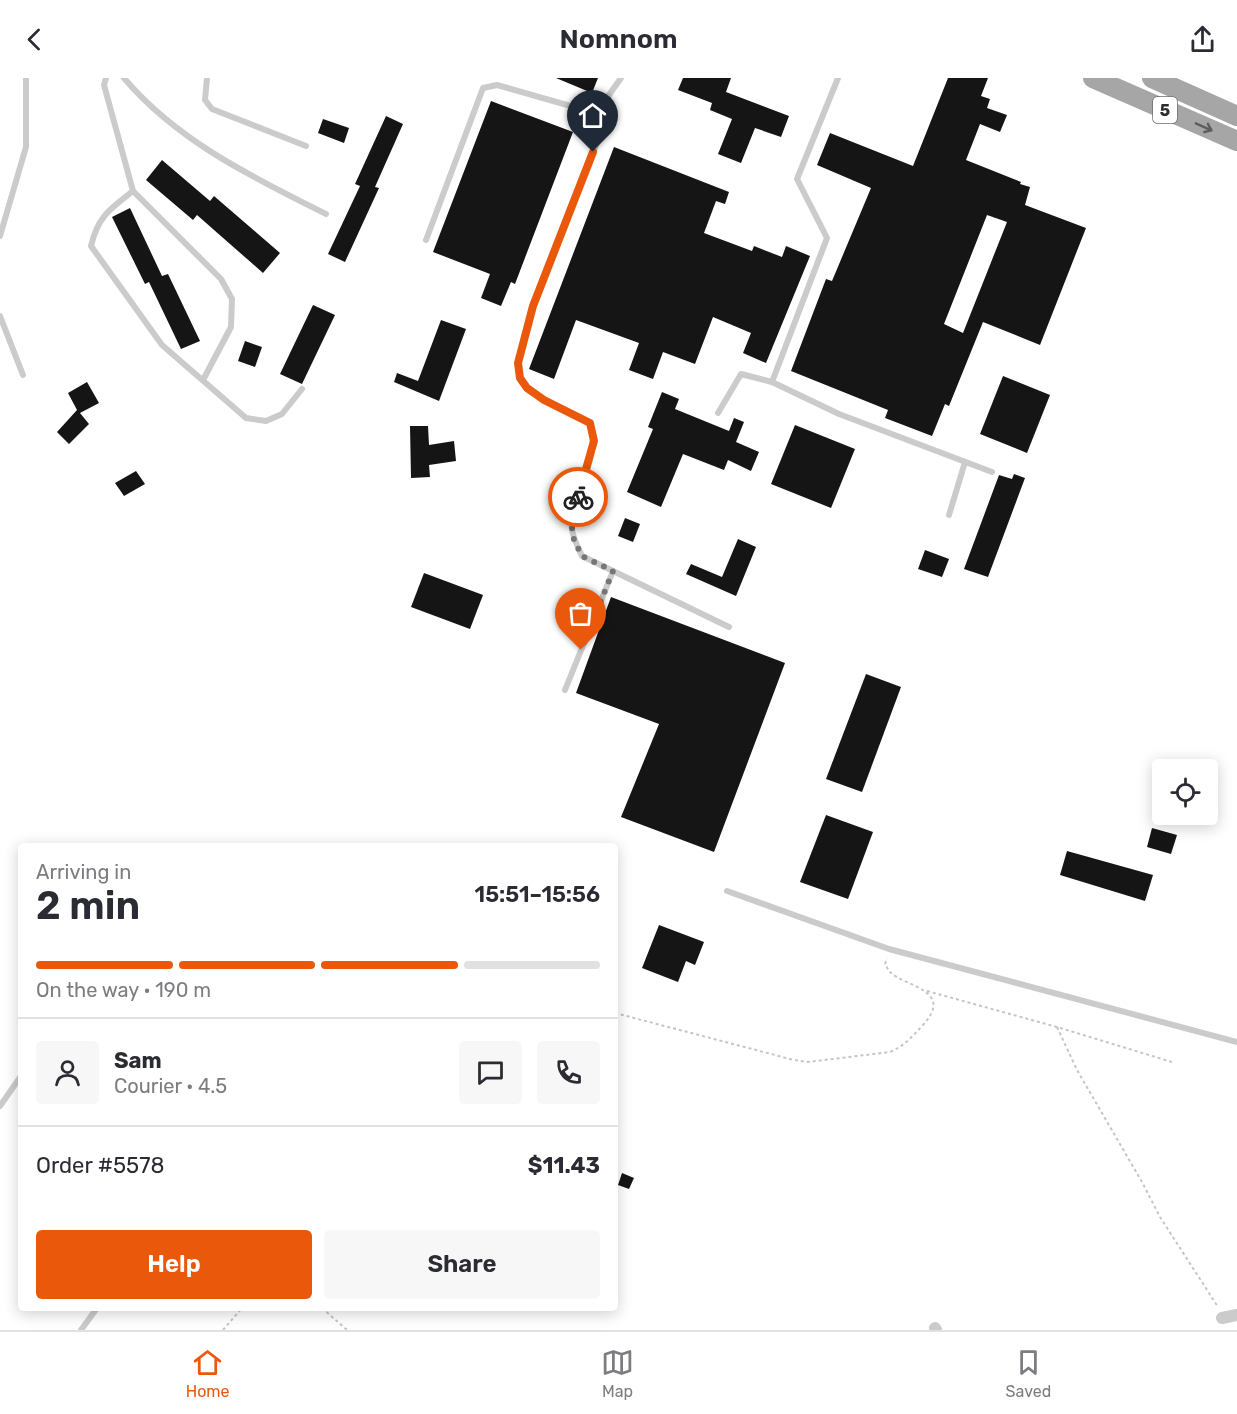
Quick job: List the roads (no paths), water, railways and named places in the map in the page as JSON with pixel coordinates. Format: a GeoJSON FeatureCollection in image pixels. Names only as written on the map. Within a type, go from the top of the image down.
{"type":"FeatureCollection","features":[{"type":"Feature","properties":{"kind":"main road","name":"5"},"geometry":{"type":"LineString","coordinates":[[1093,78],[1237,141]]}},
{"type":"Feature","properties":{"kind":"main road","name":"5"},"geometry":{"type":"LineString","coordinates":[[1152,78],[1237,116]]}},
{"type":"Feature","properties":{"kind":"street"},"geometry":{"type":"LineString","coordinates":[[1222,1318],[1237,1314]]}},
{"type":"Feature","properties":{"kind":"lane"},"geometry":{"type":"LineString","coordinates":[[0,236],[26,147],[26,78]]}},
{"type":"Feature","properties":{"kind":"lane"},"geometry":{"type":"LineString","coordinates":[[106,78],[104,85],[133,191],[221,279],[232,299],[231,327],[203,380]]}},
{"type":"Feature","properties":{"kind":"lane"},"geometry":{"type":"LineString","coordinates":[[124,78],[169,122],[233,166],[326,214]]}},
{"type":"Feature","properties":{"kind":"lane"},"geometry":{"type":"LineString","coordinates":[[207,78],[205,100],[212,109],[306,146]]}},
{"type":"Feature","properties":{"kind":"lane"},"geometry":{"type":"LineString","coordinates":[[426,240],[483,88],[497,85],[588,111],[599,109],[621,78]]}},
{"type":"Feature","properties":{"kind":"lane"},"geometry":{"type":"LineString","coordinates":[[772,382],[827,238],[797,179],[838,78]]}},
{"type":"Feature","properties":{"kind":"lane"},"geometry":{"type":"LineString","coordinates":[[588,111],[599,122],[602,130],[533,306],[518,363],[520,378],[527,388],[544,400],[590,423],[594,441],[571,522],[574,540],[582,556],[729,627]]}},
{"type":"Feature","properties":{"kind":"lane"},"geometry":{"type":"LineString","coordinates":[[133,191],[105,213],[95,229],[91,246],[162,345],[246,418],[266,421],[282,414],[302,389]]}},
{"type":"Feature","properties":{"kind":"lane"},"geometry":{"type":"LineString","coordinates":[[0,316],[23,375]]}},
{"type":"Feature","properties":{"kind":"lane"},"geometry":{"type":"LineString","coordinates":[[718,413],[741,374],[772,382],[839,414],[992,472]]}},
{"type":"Feature","properties":{"kind":"lane"},"geometry":{"type":"LineString","coordinates":[[949,515],[965,462]]}},
{"type":"Feature","properties":{"kind":"lane"},"geometry":{"type":"LineString","coordinates":[[565,690],[613,571]]}},
{"type":"Feature","properties":{"kind":"lane"},"geometry":{"type":"LineString","coordinates":[[727,891],[889,949],[1237,1042]]}},
{"type":"Feature","properties":{"kind":"lane"},"geometry":{"type":"LineString","coordinates":[[0,1106],[18,1080]]}},
{"type":"Feature","properties":{"kind":"lane"},"geometry":{"type":"LineString","coordinates":[[81,1330],[95,1311]]}}]}
